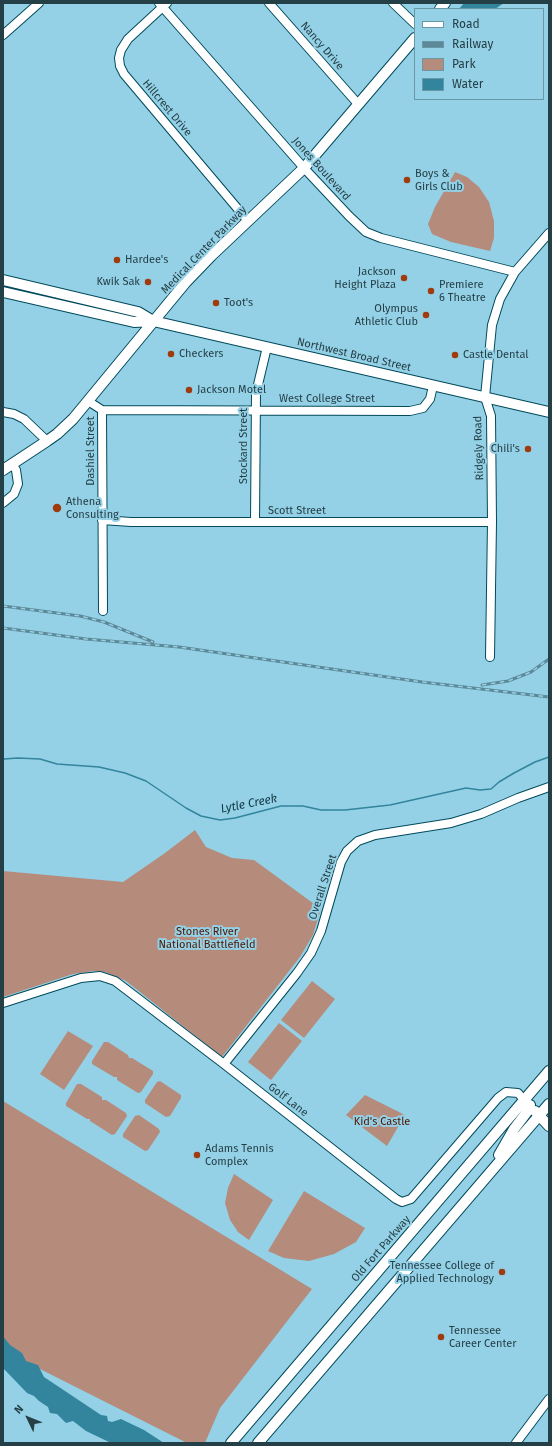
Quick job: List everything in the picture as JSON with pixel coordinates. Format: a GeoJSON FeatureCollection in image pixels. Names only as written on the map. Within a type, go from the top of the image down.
{"type":"FeatureCollection","features":[{"type":"Feature","properties":{"kind":"main road","name":"Medical Center Parkway"},"geometry":{"type":"LineString","coordinates":[[3,470],[57,434],[72,419],[153,321],[207,260],[304,168],[414,39]]}},
{"type":"Feature","properties":{"kind":"main road","name":"Northwest Broad Street"},"geometry":{"type":"LineString","coordinates":[[3,280],[138,312],[153,321]]}},
{"type":"Feature","properties":{"kind":"main road","name":"Northwest Broad Street"},"geometry":{"type":"LineString","coordinates":[[3,292],[134,322],[153,321],[549,412]]}},
{"type":"Feature","properties":{"kind":"main road","name":"Old Fort Parkway"},"geometry":{"type":"LineString","coordinates":[[231,1443],[527,1102],[549,1071]]}},
{"type":"Feature","properties":{"kind":"main road"},"geometry":{"type":"LineString","coordinates":[[527,1102],[549,1126]]}},
{"type":"Feature","properties":{"kind":"main road"},"geometry":{"type":"LineString","coordinates":[[487,1176],[512,1132],[527,1112],[527,1102]]}},
{"type":"Feature","properties":{"kind":"main road"},"geometry":{"type":"LineString","coordinates":[[261,1439],[549,1104]]}},
{"type":"Feature","properties":{"kind":"street"},"geometry":{"type":"LineString","coordinates":[[3,35],[39,3]]}},
{"type":"Feature","properties":{"kind":"street","name":"Nancy Drive"},"geometry":{"type":"LineString","coordinates":[[269,3],[358,104]]}},
{"type":"Feature","properties":{"kind":"street"},"geometry":{"type":"LineString","coordinates":[[393,3],[414,23]]}},
{"type":"Feature","properties":{"kind":"street","name":"Jones Boulevard"},"geometry":{"type":"LineString","coordinates":[[163,4],[304,168],[366,232],[381,238],[515,272]]}},
{"type":"Feature","properties":{"kind":"street","name":"Hillcrest Drive"},"geometry":{"type":"LineString","coordinates":[[163,4],[128,40],[121,50],[119,58],[120,66],[124,74],[248,221]]}},
{"type":"Feature","properties":{"kind":"street","name":"Ridgely Road"},"geometry":{"type":"LineString","coordinates":[[490,657],[492,522],[491,416],[485,397],[492,325],[500,299],[515,272],[549,233]]}},
{"type":"Feature","properties":{"kind":"street","name":"Stockard Street"},"geometry":{"type":"LineString","coordinates":[[255,522],[256,393],[267,347]]}},
{"type":"Feature","properties":{"kind":"street","name":"West College Street"},"geometry":{"type":"LineString","coordinates":[[102,410],[410,411],[423,408],[430,399],[432,386]]}},
{"type":"Feature","properties":{"kind":"street"},"geometry":{"type":"LineString","coordinates":[[88,401],[102,410]]}},
{"type":"Feature","properties":{"kind":"street","name":"Dashiel Street"},"geometry":{"type":"LineString","coordinates":[[102,410],[103,611]]}},
{"type":"Feature","properties":{"kind":"street"},"geometry":{"type":"LineString","coordinates":[[3,412],[14,414],[24,419],[47,441]]}},
{"type":"Feature","properties":{"kind":"street"},"geometry":{"type":"LineString","coordinates":[[3,503],[14,494],[18,484],[16,470],[12,464]]}},
{"type":"Feature","properties":{"kind":"street","name":"Scott Street"},"geometry":{"type":"LineString","coordinates":[[102,520],[131,522],[492,522]]}},
{"type":"Feature","properties":{"kind":"street","name":"Overall Street"},"geometry":{"type":"LineString","coordinates":[[224,1064],[297,973],[311,953],[321,931],[341,862],[347,851],[358,841],[375,834],[451,823],[474,816],[549,787]]}},
{"type":"Feature","properties":{"kind":"street","name":"Golf Lane"},"geometry":{"type":"LineString","coordinates":[[3,1003],[81,978],[100,976],[115,981],[224,1064],[396,1199],[402,1202],[411,1199],[498,1098],[506,1092],[518,1093],[527,1102]]}},
{"type":"Feature","properties":{"kind":"street"},"geometry":{"type":"LineString","coordinates":[[516,1443],[549,1399]]}},
{"type":"Feature","properties":{"kind":"green space"},"geometry":{"type":"Polygon","coordinates":[[[455,172],[467,177],[479,187],[489,202],[494,221],[494,238],[490,251],[451,242],[432,234],[428,224],[435,207],[455,172]]]}},
{"type":"Feature","properties":{"kind":"green space","name":"Stones River National Battlefield"},"geometry":{"type":"Polygon","coordinates":[[[195,830],[206,847],[232,858],[254,860],[321,909],[313,935],[300,957],[222,1057],[126,981],[105,972],[94,971],[73,974],[3,997],[3,871],[123,882],[195,830]]]}},
{"type":"Feature","properties":{"kind":"green space"},"geometry":{"type":"Polygon","coordinates":[[[312,981],[335,999],[304,1038],[281,1020],[312,981]]]}},
{"type":"Feature","properties":{"kind":"green space"},"geometry":{"type":"Polygon","coordinates":[[[279,1023],[302,1041],[271,1080],[248,1062],[279,1023]]]}},
{"type":"Feature","properties":{"kind":"green space"},"geometry":{"type":"Polygon","coordinates":[[[68,1031],[93,1046],[64,1090],[40,1074],[68,1031]]]}},
{"type":"Feature","properties":{"kind":"green space"},"geometry":{"type":"Polygon","coordinates":[[[104,1042],[108,1042],[128,1055],[129,1058],[132,1058],[153,1071],[153,1074],[141,1092],[138,1093],[117,1080],[117,1077],[114,1077],[92,1064],[92,1061],[104,1042]]]}},
{"type":"Feature","properties":{"kind":"green space"},"geometry":{"type":"Polygon","coordinates":[[[160,1081],[181,1095],[181,1098],[170,1116],[166,1117],[145,1103],[145,1100],[157,1082],[160,1081]]]}},
{"type":"Feature","properties":{"kind":"green space"},"geometry":{"type":"Polygon","coordinates":[[[77,1084],[81,1084],[102,1097],[102,1100],[106,1100],[126,1113],[127,1116],[115,1134],[112,1135],[90,1121],[90,1119],[87,1119],[66,1106],[66,1103],[77,1084]]]}},
{"type":"Feature","properties":{"kind":"green space","name":"Kid's Castle"},"geometry":{"type":"Polygon","coordinates":[[[365,1095],[405,1115],[387,1146],[346,1115],[365,1095]]]}},
{"type":"Feature","properties":{"kind":"green space"},"geometry":{"type":"Polygon","coordinates":[[[3,1101],[312,1289],[220,1408],[205,1443],[187,1443],[34,1366],[3,1356],[3,1101]]]}},
{"type":"Feature","properties":{"kind":"green space"},"geometry":{"type":"Polygon","coordinates":[[[139,1115],[159,1129],[160,1132],[148,1150],[145,1151],[123,1137],[123,1134],[135,1116],[139,1115]]]}},
{"type":"Feature","properties":{"kind":"green space"},"geometry":{"type":"Polygon","coordinates":[[[234,1174],[273,1200],[249,1240],[238,1232],[230,1220],[225,1203],[228,1188],[234,1174]]]}},
{"type":"Feature","properties":{"kind":"green space"},"geometry":{"type":"Polygon","coordinates":[[[304,1191],[365,1228],[356,1242],[334,1254],[309,1261],[284,1258],[268,1251],[304,1191]]]}},
{"type":"Feature","properties":{"kind":"water"},"geometry":{"type":"Polygon","coordinates":[[[464,3],[504,3],[496,8],[460,8],[464,3]]]}},
{"type":"Feature","properties":{"kind":"water"},"geometry":{"type":"Polygon","coordinates":[[[3,1336],[10,1345],[22,1353],[26,1361],[38,1365],[44,1377],[101,1415],[107,1416],[108,1421],[112,1422],[121,1419],[144,1430],[164,1443],[111,1443],[86,1431],[73,1421],[66,1423],[57,1414],[50,1413],[48,1407],[34,1396],[27,1393],[3,1368],[3,1336]]]}},
{"type":"Feature","properties":{"kind":"waterway","name":"Lytle Creek"},"geometry":{"type":"LineString","coordinates":[[3,761],[4,759],[18,758],[40,759],[57,764],[99,767],[125,773],[146,781],[186,808],[201,816],[220,820],[235,818],[281,806],[303,806],[321,810],[345,810],[390,805],[466,788],[480,790],[491,789],[514,773],[535,762],[549,757]]}},
{"type":"Feature","properties":{"kind":"railway"},"geometry":{"type":"LineString","coordinates":[[3,606],[80,616],[104,622],[153,642]]}},
{"type":"Feature","properties":{"kind":"railway"},"geometry":{"type":"LineString","coordinates":[[3,628],[86,639],[179,647],[422,682],[549,697]]}},
{"type":"Feature","properties":{"kind":"railway"},"geometry":{"type":"LineString","coordinates":[[482,685],[508,681],[531,672],[549,659]]}},
{"type":"Feature","properties":{"kind":"place","name":"Boys & Girls Club"},"geometry":{"type":"Point","coordinates":[407,180]}},
{"type":"Feature","properties":{"kind":"place","name":"Hardee's"},"geometry":{"type":"Point","coordinates":[117,260]}},
{"type":"Feature","properties":{"kind":"place","name":"Jackson Height Plaza"},"geometry":{"type":"Point","coordinates":[404,278]}},
{"type":"Feature","properties":{"kind":"place","name":"Kwik Sak"},"geometry":{"type":"Point","coordinates":[148,282]}},
{"type":"Feature","properties":{"kind":"place","name":"Premiere 6 Theatre"},"geometry":{"type":"Point","coordinates":[431,291]}},
{"type":"Feature","properties":{"kind":"place","name":"Toot's"},"geometry":{"type":"Point","coordinates":[216,303]}},
{"type":"Feature","properties":{"kind":"place","name":"Olympus Athletic Club"},"geometry":{"type":"Point","coordinates":[426,315]}},
{"type":"Feature","properties":{"kind":"place","name":"Checkers"},"geometry":{"type":"Point","coordinates":[171,354]}},
{"type":"Feature","properties":{"kind":"place","name":"Castle Dental"},"geometry":{"type":"Point","coordinates":[455,355]}},
{"type":"Feature","properties":{"kind":"place","name":"Jackson Motel"},"geometry":{"type":"Point","coordinates":[189,390]}},
{"type":"Feature","properties":{"kind":"place","name":"Chili's"},"geometry":{"type":"Point","coordinates":[528,449]}},
{"type":"Feature","properties":{"kind":"place","name":"Athena Consulting"},"geometry":{"type":"Point","coordinates":[57,508]}},
{"type":"Feature","properties":{"kind":"place","name":"Adams Tennis Complex"},"geometry":{"type":"Point","coordinates":[197,1155]}},
{"type":"Feature","properties":{"kind":"place","name":"Tennessee College of Applied Technology"},"geometry":{"type":"Point","coordinates":[502,1272]}},
{"type":"Feature","properties":{"kind":"place","name":"Tennessee Career Center"},"geometry":{"type":"Point","coordinates":[441,1337]}}]}
